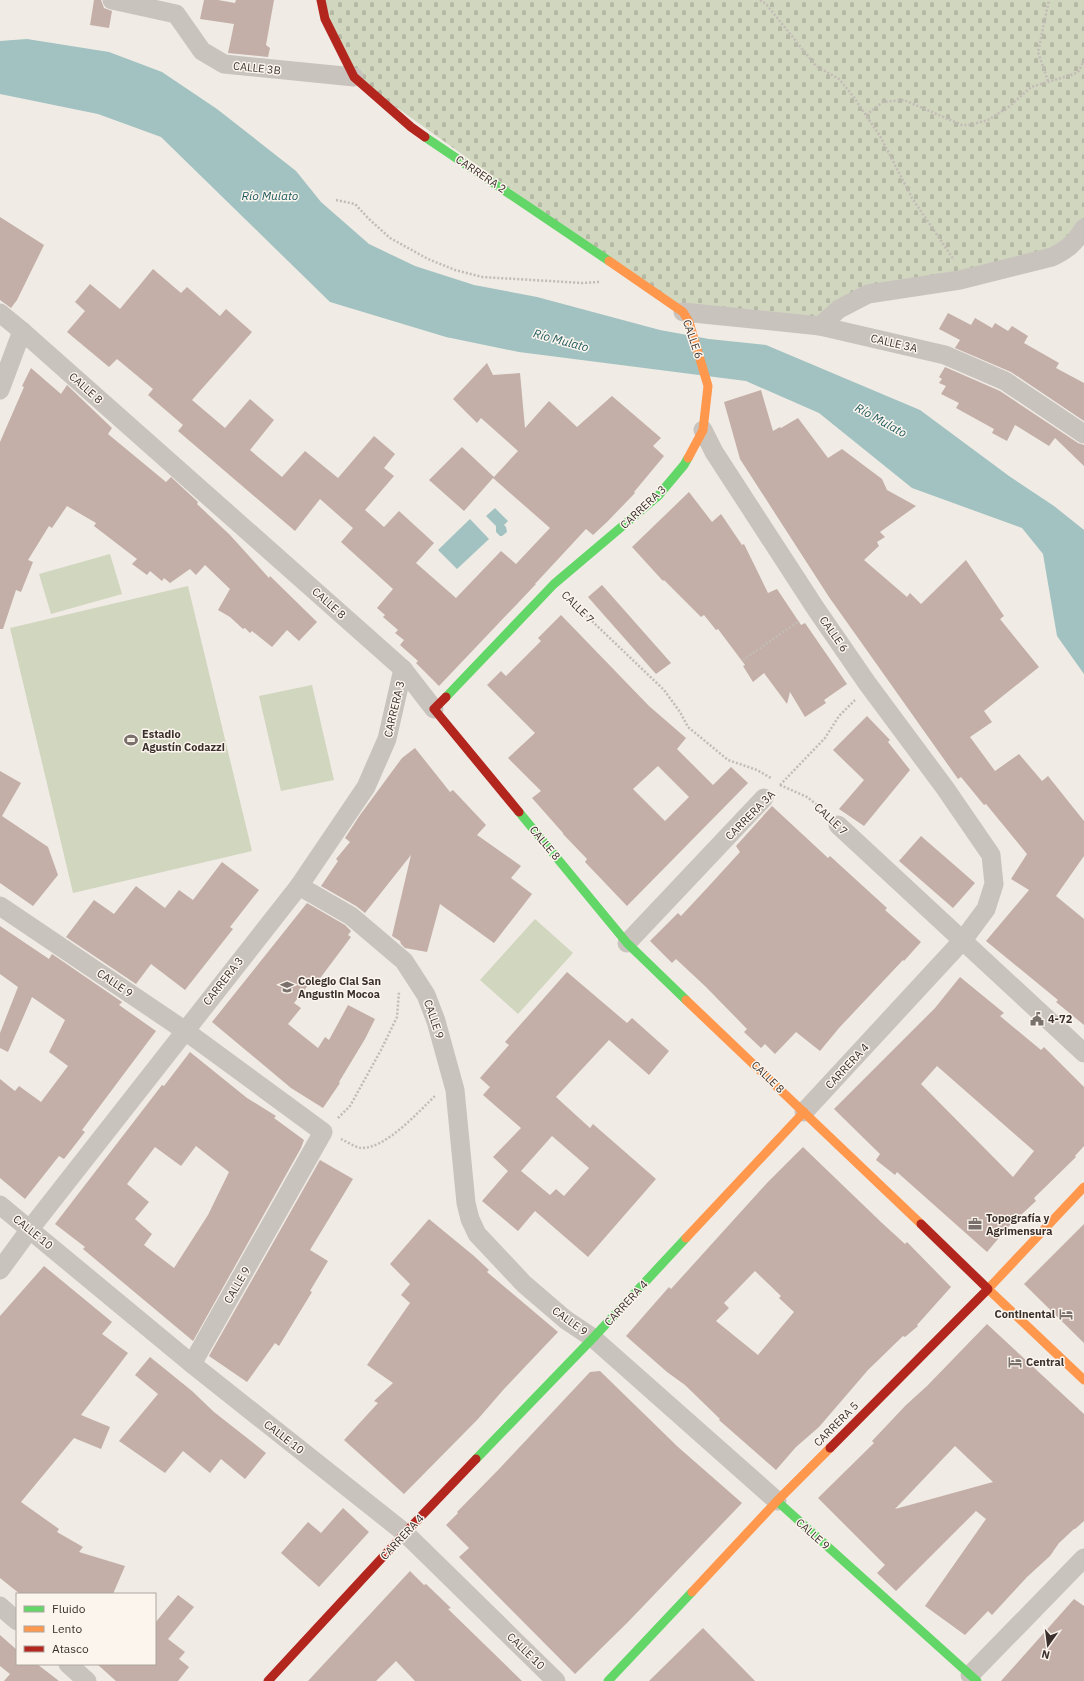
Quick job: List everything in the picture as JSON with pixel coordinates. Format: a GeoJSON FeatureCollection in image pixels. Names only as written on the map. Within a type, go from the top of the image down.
{"type":"FeatureCollection","features":[{"type":"Feature","properties":{"kind":"main road","name":"CARRERA 2"},"geometry":{"type":"LineString","coordinates":[[321,0],[325,19],[354,77],[411,127],[629,275],[686,317]]}},
{"type":"Feature","properties":{"kind":"main road","name":"CALLE 6"},"geometry":{"type":"LineString","coordinates":[[686,317],[708,386],[703,430]]}},
{"type":"Feature","properties":{"kind":"main road","name":"CARRERA 3"},"geometry":{"type":"LineString","coordinates":[[434,709],[554,584],[658,496],[684,465],[703,430]]}},
{"type":"Feature","properties":{"kind":"main road","name":"CALLE 8"},"geometry":{"type":"LineString","coordinates":[[434,709],[627,942],[1084,1380]]}},
{"type":"Feature","properties":{"kind":"main road","name":"CARRERA 4"},"geometry":{"type":"LineString","coordinates":[[268,1681],[405,1533],[593,1338],[804,1112]]}},
{"type":"Feature","properties":{"kind":"main road","name":"CARRERA 5"},"geometry":{"type":"LineString","coordinates":[[608,1681],[777,1501],[988,1289],[1084,1187]]}},
{"type":"Feature","properties":{"kind":"main road","name":"CALLE 9"},"geometry":{"type":"LineString","coordinates":[[777,1501],[974,1678]]}},
{"type":"Feature","properties":{"kind":"street","name":"CALLE 3B"},"geometry":{"type":"LineString","coordinates":[[112,0],[176,14],[202,50],[224,64],[354,77]]}},
{"type":"Feature","properties":{"kind":"street"},"geometry":{"type":"LineString","coordinates":[[820,326],[839,309],[868,294],[960,280],[1052,257],[1063,252],[1078,239],[1084,228]]}},
{"type":"Feature","properties":{"kind":"street","name":"CALLE 8"},"geometry":{"type":"LineString","coordinates":[[0,313],[22,330],[403,669],[434,709]]}},
{"type":"Feature","properties":{"kind":"street","name":"CALLE 3A"},"geometry":{"type":"LineString","coordinates":[[686,317],[820,326],[945,355],[1005,380],[1084,434]]}},
{"type":"Feature","properties":{"kind":"street"},"geometry":{"type":"LineString","coordinates":[[0,390],[22,330]]}},
{"type":"Feature","properties":{"kind":"street","name":"CALLE 6"},"geometry":{"type":"LineString","coordinates":[[703,430],[714,452],[816,609],[945,788],[991,855],[994,884],[988,903],[986,909],[963,940]]}},
{"type":"Feature","properties":{"kind":"street","name":"CARRERA 3"},"geometry":{"type":"LineString","coordinates":[[0,1270],[184,1030],[299,886],[366,787],[388,739],[403,669]]}},
{"type":"Feature","properties":{"kind":"street","name":"CARRERA 3A"},"geometry":{"type":"LineString","coordinates":[[627,942],[764,798]]}},
{"type":"Feature","properties":{"kind":"street","name":"CALLE 7"},"geometry":{"type":"LineString","coordinates":[[838,825],[1084,1053]]}},
{"type":"Feature","properties":{"kind":"street","name":"CALLE 9"},"geometry":{"type":"LineString","coordinates":[[299,886],[351,916],[404,961],[426,995],[436,1021],[455,1090],[466,1203],[470,1219],[477,1234],[524,1284],[566,1320],[593,1338],[777,1501]]}},
{"type":"Feature","properties":{"kind":"street","name":"CALLE 9"},"geometry":{"type":"LineString","coordinates":[[0,906],[184,1030],[324,1132],[192,1364]]}},
{"type":"Feature","properties":{"kind":"street","name":"CARRERA 4"},"geometry":{"type":"LineString","coordinates":[[804,1112],[963,940]]}},
{"type":"Feature","properties":{"kind":"street","name":"CALLE 10"},"geometry":{"type":"LineString","coordinates":[[0,1205],[192,1364],[405,1533],[556,1681]]}},
{"type":"Feature","properties":{"kind":"street"},"geometry":{"type":"LineString","coordinates":[[974,1678],[1084,1558]]}},
{"type":"Feature","properties":{"kind":"street"},"geometry":{"type":"LineString","coordinates":[[0,1606],[16,1620]]}},
{"type":"Feature","properties":{"kind":"street"},"geometry":{"type":"LineString","coordinates":[[69,1665],[87,1681]]}},
{"type":"Feature","properties":{"kind":"path"},"geometry":{"type":"LineString","coordinates":[[760,0],[766,4],[816,66],[840,79],[866,115],[880,136],[912,198],[949,250],[955,262],[960,280]]}},
{"type":"Feature","properties":{"kind":"path"},"geometry":{"type":"LineString","coordinates":[[1048,81],[1038,52],[1049,0]]}},
{"type":"Feature","properties":{"kind":"path"},"geometry":{"type":"LineString","coordinates":[[866,115],[883,102],[904,100],[962,125],[970,126],[988,120],[1010,106],[1031,87],[1074,74],[1079,71],[1084,60]]}},
{"type":"Feature","properties":{"kind":"path"},"geometry":{"type":"LineString","coordinates":[[336,200],[355,204],[369,220],[390,238],[428,259],[455,270],[482,277],[583,283],[624,280],[629,275]]}},
{"type":"Feature","properties":{"kind":"path","name":"CALLE 7"},"geometry":{"type":"LineString","coordinates":[[554,584],[664,690],[680,712],[688,727],[728,760],[757,770],[780,785],[807,797],[825,810],[838,825]]}},
{"type":"Feature","properties":{"kind":"path"},"geometry":{"type":"LineString","coordinates":[[743,660],[816,609]]}},
{"type":"Feature","properties":{"kind":"path","name":"CARRERA 3A"},"geometry":{"type":"LineString","coordinates":[[764,798],[780,785],[825,738],[839,716],[858,697],[868,683]]}},
{"type":"Feature","properties":{"kind":"path"},"geometry":{"type":"LineString","coordinates":[[404,961],[398,998],[397,1017],[381,1050],[350,1106],[324,1132],[361,1148],[381,1143],[410,1121],[443,1087],[455,1090]]}},
{"type":"Feature","properties":{"kind":"green space"},"geometry":{"type":"Polygon","coordinates":[[[321,0],[1084,0],[1084,228],[1063,252],[868,294],[820,326],[683,312],[354,77],[321,0]]]}},
{"type":"Feature","properties":{"kind":"green space"},"geometry":{"type":"Polygon","coordinates":[[[110,554],[122,594],[51,614],[39,574],[110,554]]]}},
{"type":"Feature","properties":{"kind":"green space","name":"Estadio Agustín Codazzi"},"geometry":{"type":"Polygon","coordinates":[[[188,586],[252,851],[73,893],[10,628],[188,586]]]}},
{"type":"Feature","properties":{"kind":"green space"},"geometry":{"type":"Polygon","coordinates":[[[312,685],[334,780],[281,791],[259,696],[312,685]]]}},
{"type":"Feature","properties":{"kind":"green space"},"geometry":{"type":"Polygon","coordinates":[[[535,919],[573,953],[518,1014],[480,980],[535,919]]]}},
{"type":"Feature","properties":{"kind":"water","name":"Río Mulato"},"geometry":{"type":"Polygon","coordinates":[[[27,39],[109,52],[162,72],[217,109],[296,171],[321,202],[369,244],[415,266],[474,285],[537,297],[660,330],[709,339],[766,345],[920,410],[1009,476],[1054,506],[1084,530],[1084,674],[1057,636],[1043,554],[1022,528],[912,488],[819,413],[746,381],[519,352],[446,337],[330,302],[161,137],[98,114],[0,94],[0,41],[27,39]]]}},
{"type":"Feature","properties":{"kind":"water"},"geometry":{"type":"Polygon","coordinates":[[[495,508],[508,521],[504,525],[507,532],[502,536],[496,532],[496,526],[486,516],[495,508]]]}},
{"type":"Feature","properties":{"kind":"water"},"geometry":{"type":"Polygon","coordinates":[[[470,519],[489,539],[457,569],[438,550],[470,519]]]}},
{"type":"Feature","properties":{"kind":"building"},"geometry":{"type":"Polygon","coordinates":[[[94,0],[101,0],[104,8],[112,11],[109,28],[90,25],[94,0]]]}},
{"type":"Feature","properties":{"kind":"building"},"geometry":{"type":"Polygon","coordinates":[[[204,0],[218,0],[235,3],[236,0],[274,0],[266,45],[270,48],[268,57],[228,53],[234,24],[200,19],[204,0]]]}},
{"type":"Feature","properties":{"kind":"building"},"geometry":{"type":"Polygon","coordinates":[[[0,217],[44,245],[17,300],[11,308],[0,300],[0,217]]]}},
{"type":"Feature","properties":{"kind":"building"},"geometry":{"type":"Polygon","coordinates":[[[153,269],[181,293],[187,287],[220,316],[226,309],[252,332],[192,400],[225,428],[250,399],[274,420],[250,450],[282,477],[305,451],[338,478],[374,436],[395,454],[384,468],[394,476],[365,510],[384,527],[399,511],[434,543],[416,563],[456,598],[501,551],[516,564],[550,528],[493,478],[464,511],[429,480],[462,447],[494,477],[518,451],[481,418],[477,423],[453,399],[487,363],[493,375],[520,373],[525,428],[549,401],[577,427],[612,396],[661,438],[653,446],[664,456],[634,492],[635,493],[607,522],[593,535],[586,529],[439,686],[416,663],[418,661],[400,645],[404,640],[395,633],[398,630],[383,617],[385,615],[377,608],[393,589],[341,542],[353,528],[320,499],[295,531],[178,431],[183,425],[148,395],[153,389],[117,359],[109,367],[67,332],[85,311],[75,302],[90,284],[120,309],[153,269]]]}},
{"type":"Feature","properties":{"kind":"building"},"geometry":{"type":"Polygon","coordinates":[[[948,313],[971,325],[975,318],[992,328],[995,323],[1008,331],[1012,326],[1028,336],[1024,343],[1059,363],[1056,368],[1084,383],[1084,421],[1011,372],[955,348],[960,340],[939,329],[948,313]]]}},
{"type":"Feature","properties":{"kind":"building"},"geometry":{"type":"Polygon","coordinates":[[[945,367],[1000,391],[1078,443],[1084,445],[1084,466],[1055,438],[1049,446],[1015,425],[1007,441],[992,433],[994,429],[956,408],[959,403],[941,394],[946,386],[939,383],[942,379],[939,377],[945,367]]]}},
{"type":"Feature","properties":{"kind":"building"},"geometry":{"type":"Polygon","coordinates":[[[31,368],[61,394],[67,385],[112,428],[108,434],[166,482],[171,477],[198,502],[197,504],[230,535],[269,578],[270,576],[317,622],[299,641],[287,630],[272,647],[252,631],[250,633],[245,628],[243,629],[230,617],[218,610],[230,589],[205,565],[196,575],[190,569],[170,583],[164,578],[162,581],[150,571],[147,575],[132,564],[137,559],[94,526],[96,523],[67,506],[52,528],[49,526],[28,560],[33,562],[21,592],[16,590],[3,629],[0,629],[0,442],[24,387],[22,386],[31,368]]]}},
{"type":"Feature","properties":{"kind":"building"},"geometry":{"type":"Polygon","coordinates":[[[761,390],[773,431],[798,418],[828,458],[842,449],[882,479],[887,490],[916,506],[880,532],[885,537],[877,542],[879,546],[864,560],[907,597],[910,593],[921,604],[966,560],[1004,616],[1000,619],[1039,667],[984,711],[992,722],[970,737],[995,771],[1019,754],[1042,781],[1048,776],[1084,821],[1084,856],[1056,896],[1084,919],[1084,1025],[1056,1002],[1058,1000],[986,941],[1029,890],[1011,879],[1027,854],[986,804],[984,805],[961,777],[958,779],[829,597],[740,459],[724,402],[761,390]]]}},
{"type":"Feature","properties":{"kind":"building"},"geometry":{"type":"Polygon","coordinates":[[[689,492],[712,522],[721,514],[742,545],[744,544],[768,593],[777,589],[801,625],[805,623],[847,684],[824,700],[826,703],[805,717],[790,692],[787,704],[764,673],[753,682],[743,666],[745,665],[718,629],[716,630],[704,615],[701,617],[664,580],[663,581],[632,547],[689,492]]]}},
{"type":"Feature","properties":{"kind":"building"},"geometry":{"type":"Polygon","coordinates":[[[602,585],[671,663],[656,674],[588,597],[602,585]]]}},
{"type":"Feature","properties":{"kind":"building"},"geometry":{"type":"Polygon","coordinates":[[[561,615],[649,706],[686,738],[677,749],[713,785],[731,767],[748,783],[627,906],[585,862],[587,859],[532,798],[541,791],[508,758],[535,733],[487,685],[501,671],[506,676],[541,641],[538,638],[561,615]],[[658,766],[633,789],[665,821],[689,797],[658,766]]]}},
{"type":"Feature","properties":{"kind":"building"},"geometry":{"type":"Polygon","coordinates":[[[867,716],[890,740],[888,742],[910,770],[864,826],[839,809],[864,780],[833,750],[867,716]]]}},
{"type":"Feature","properties":{"kind":"building"},"geometry":{"type":"Polygon","coordinates":[[[415,748],[450,792],[453,790],[486,825],[477,835],[521,866],[511,878],[532,894],[494,943],[440,904],[427,952],[405,948],[400,941],[392,936],[411,855],[365,913],[356,906],[321,886],[338,861],[336,859],[350,842],[345,838],[360,815],[402,758],[415,748]]]}},
{"type":"Feature","properties":{"kind":"building"},"geometry":{"type":"Polygon","coordinates":[[[0,771],[21,783],[2,816],[48,847],[58,875],[33,906],[0,883],[0,771]]]}},
{"type":"Feature","properties":{"kind":"building"},"geometry":{"type":"Polygon","coordinates":[[[772,806],[828,858],[830,856],[887,908],[885,910],[921,942],[839,1028],[820,1051],[796,1032],[775,1054],[765,1044],[761,1048],[744,1032],[747,1029],[706,987],[676,959],[672,963],[650,941],[678,913],[681,916],[740,852],[736,846],[772,806]]]}},
{"type":"Feature","properties":{"kind":"building"},"geometry":{"type":"Polygon","coordinates":[[[921,836],[975,883],[953,908],[899,861],[921,836]]]}},
{"type":"Feature","properties":{"kind":"building"},"geometry":{"type":"Polygon","coordinates":[[[222,862],[259,890],[230,927],[233,929],[185,990],[151,964],[136,984],[66,937],[94,900],[114,914],[136,886],[165,908],[179,890],[193,900],[222,862]]]}},
{"type":"Feature","properties":{"kind":"building"},"geometry":{"type":"Polygon","coordinates":[[[307,903],[345,925],[351,931],[348,935],[351,937],[318,981],[314,978],[294,1003],[301,1008],[288,1024],[318,1048],[325,1037],[329,1040],[348,1005],[375,1019],[365,1039],[339,1082],[340,1083],[323,1108],[291,1088],[212,1022],[307,903]]]}},
{"type":"Feature","properties":{"kind":"building"},"geometry":{"type":"Polygon","coordinates":[[[0,926],[49,959],[52,954],[122,1002],[119,1005],[156,1031],[82,1130],[85,1132],[64,1159],[59,1156],[25,1199],[0,1178],[0,1079],[15,1091],[19,1086],[41,1102],[68,1066],[49,1052],[65,1020],[32,997],[8,1052],[0,1048],[0,1033],[18,987],[0,974],[0,926]]]}},
{"type":"Feature","properties":{"kind":"building"},"geometry":{"type":"Polygon","coordinates":[[[567,972],[627,1023],[632,1018],[669,1051],[649,1075],[609,1040],[556,1097],[590,1128],[593,1124],[656,1179],[588,1257],[535,1211],[518,1231],[482,1201],[508,1171],[493,1157],[521,1128],[483,1095],[490,1087],[480,1078],[509,1045],[505,1042],[567,972]],[[552,1136],[521,1171],[550,1195],[556,1189],[564,1196],[589,1168],[552,1136]]]}},
{"type":"Feature","properties":{"kind":"building"},"geometry":{"type":"Polygon","coordinates":[[[960,977],[1004,1013],[1000,1016],[1041,1050],[1044,1047],[1084,1087],[1084,1146],[1075,1156],[1076,1157],[1034,1198],[1036,1201],[1009,1226],[987,1252],[897,1172],[895,1175],[876,1160],[880,1154],[834,1109],[935,1008],[960,977]],[[937,1066],[921,1084],[1013,1177],[1034,1151],[937,1066]]]}},
{"type":"Feature","properties":{"kind":"building"},"geometry":{"type":"Polygon","coordinates":[[[190,1052],[247,1098],[276,1116],[274,1118],[304,1140],[301,1148],[193,1341],[83,1249],[85,1247],[55,1224],[162,1085],[164,1086],[190,1052]],[[196,1146],[181,1166],[155,1147],[127,1184],[149,1202],[135,1219],[152,1234],[144,1245],[174,1268],[208,1215],[229,1172],[196,1146]]]}},
{"type":"Feature","properties":{"kind":"building"},"geometry":{"type":"Polygon","coordinates":[[[803,1147],[882,1223],[905,1244],[907,1242],[951,1287],[917,1325],[918,1326],[905,1337],[903,1336],[868,1370],[819,1427],[796,1447],[776,1470],[719,1420],[720,1419],[685,1385],[667,1372],[626,1336],[669,1287],[671,1289],[767,1183],[803,1147]],[[755,1271],[724,1303],[729,1308],[716,1321],[758,1355],[794,1312],[779,1298],[781,1296],[755,1271]]]}},
{"type":"Feature","properties":{"kind":"building"},"geometry":{"type":"Polygon","coordinates":[[[320,1160],[353,1179],[310,1250],[328,1261],[310,1291],[312,1292],[279,1346],[275,1343],[247,1382],[209,1356],[320,1160]]]}},
{"type":"Feature","properties":{"kind":"building"},"geometry":{"type":"Polygon","coordinates":[[[429,1219],[474,1256],[489,1270],[487,1272],[558,1332],[478,1419],[404,1494],[344,1440],[378,1403],[374,1401],[393,1383],[367,1365],[410,1303],[401,1295],[410,1284],[390,1264],[429,1219]]]}},
{"type":"Feature","properties":{"kind":"building"},"geometry":{"type":"Polygon","coordinates":[[[1084,1224],[1084,1343],[1024,1284],[1084,1224]]]}},
{"type":"Feature","properties":{"kind":"building"},"geometry":{"type":"Polygon","coordinates":[[[44,1266],[112,1322],[102,1334],[128,1353],[81,1415],[110,1427],[101,1449],[74,1438],[21,1502],[59,1529],[57,1532],[83,1547],[79,1552],[125,1566],[113,1593],[19,1593],[0,1578],[0,1316],[44,1266]]]}},
{"type":"Feature","properties":{"kind":"building"},"geometry":{"type":"Polygon","coordinates":[[[987,1324],[1084,1414],[1084,1521],[1059,1543],[1050,1556],[1027,1577],[992,1615],[988,1611],[965,1635],[925,1606],[986,1519],[976,1511],[896,1591],[877,1573],[885,1565],[818,1498],[874,1443],[872,1441],[906,1405],[927,1386],[987,1324]],[[955,1446],[895,1509],[993,1482],[955,1446]]]}},
{"type":"Feature","properties":{"kind":"building"},"geometry":{"type":"Polygon","coordinates":[[[150,1357],[192,1391],[214,1412],[266,1453],[245,1479],[221,1459],[210,1473],[183,1451],[165,1473],[119,1441],[158,1394],[135,1375],[150,1357]]]}},
{"type":"Feature","properties":{"kind":"building"},"geometry":{"type":"Polygon","coordinates":[[[600,1371],[678,1447],[742,1503],[628,1622],[575,1674],[459,1557],[469,1548],[446,1525],[590,1372],[600,1371]]]}},
{"type":"Feature","properties":{"kind":"building"},"geometry":{"type":"Polygon","coordinates":[[[343,1508],[369,1532],[319,1587],[281,1553],[308,1522],[321,1533],[343,1508]]]}},
{"type":"Feature","properties":{"kind":"building"},"geometry":{"type":"Polygon","coordinates":[[[410,1571],[451,1608],[448,1609],[522,1681],[415,1681],[396,1661],[376,1681],[308,1681],[410,1571]]]}},
{"type":"Feature","properties":{"kind":"building"},"geometry":{"type":"Polygon","coordinates":[[[178,1595],[194,1607],[168,1639],[185,1652],[179,1659],[189,1667],[178,1681],[116,1681],[98,1665],[156,1665],[156,1622],[178,1595]]]}},
{"type":"Feature","properties":{"kind":"building"},"geometry":{"type":"Polygon","coordinates":[[[1074,1599],[1084,1606],[1084,1681],[1001,1681],[1074,1599]]]}},
{"type":"Feature","properties":{"kind":"building"},"geometry":{"type":"Polygon","coordinates":[[[703,1628],[755,1681],[649,1681],[703,1628]]]}},
{"type":"Feature","properties":{"kind":"building"},"geometry":{"type":"Polygon","coordinates":[[[0,1635],[16,1649],[16,1665],[38,1665],[59,1681],[4,1681],[10,1674],[0,1666],[0,1635]]]}},
{"type":"Feature","properties":{"kind":"traffic: fast"},"geometry":{"type":"LineString","coordinates":[[425,137],[609,261]]}},
{"type":"Feature","properties":{"kind":"traffic: fast"},"geometry":{"type":"LineString","coordinates":[[446,697],[554,584],[658,496],[688,458]]}},
{"type":"Feature","properties":{"kind":"traffic: fast"},"geometry":{"type":"LineString","coordinates":[[519,812],[627,943],[686,1000]]}},
{"type":"Feature","properties":{"kind":"traffic: fast"},"geometry":{"type":"LineString","coordinates":[[476,1459],[593,1338],[686,1238]]}},
{"type":"Feature","properties":{"kind":"traffic: fast"},"geometry":{"type":"LineString","coordinates":[[777,1501],[977,1681]]}},
{"type":"Feature","properties":{"kind":"traffic: fast"},"geometry":{"type":"LineString","coordinates":[[608,1681],[692,1592]]}},
{"type":"Feature","properties":{"kind":"traffic: slow"},"geometry":{"type":"LineString","coordinates":[[609,261],[683,312],[689,322],[708,386],[703,430],[688,458]]}},
{"type":"Feature","properties":{"kind":"traffic: slow"},"geometry":{"type":"LineString","coordinates":[[686,1000],[921,1224]]}},
{"type":"Feature","properties":{"kind":"traffic: slow"},"geometry":{"type":"LineString","coordinates":[[686,1238],[804,1112]]}},
{"type":"Feature","properties":{"kind":"traffic: slow"},"geometry":{"type":"LineString","coordinates":[[1084,1187],[988,1289],[1084,1380]]}},
{"type":"Feature","properties":{"kind":"traffic: slow"},"geometry":{"type":"LineString","coordinates":[[692,1592],[777,1501],[830,1448]]}},
{"type":"Feature","properties":{"kind":"traffic: jam"},"geometry":{"type":"LineString","coordinates":[[321,0],[325,19],[354,77],[411,127],[425,137]]}},
{"type":"Feature","properties":{"kind":"traffic: jam"},"geometry":{"type":"LineString","coordinates":[[446,697],[434,709],[519,812]]}},
{"type":"Feature","properties":{"kind":"traffic: jam"},"geometry":{"type":"LineString","coordinates":[[830,1448],[988,1289],[921,1224]]}},
{"type":"Feature","properties":{"kind":"traffic: jam"},"geometry":{"type":"LineString","coordinates":[[268,1681],[405,1533],[476,1459]]}},
{"type":"Feature","properties":{"kind":"place","name":"Estadio Agustín Codazzi"},"geometry":{"type":"Point","coordinates":[131,740]}},
{"type":"Feature","properties":{"kind":"place","name":"Colegio Cial San Angustin Mocoa"},"geometry":{"type":"Point","coordinates":[287,987]}},
{"type":"Feature","properties":{"kind":"place","name":"4-72"},"geometry":{"type":"Point","coordinates":[1037,1019]}},
{"type":"Feature","properties":{"kind":"place","name":"Topografía y Agrimensura"},"geometry":{"type":"Point","coordinates":[975,1224]}},
{"type":"Feature","properties":{"kind":"place","name":"Continental"},"geometry":{"type":"Point","coordinates":[1066,1314]}},
{"type":"Feature","properties":{"kind":"place","name":"Central"},"geometry":{"type":"Point","coordinates":[1015,1362]}}]}
